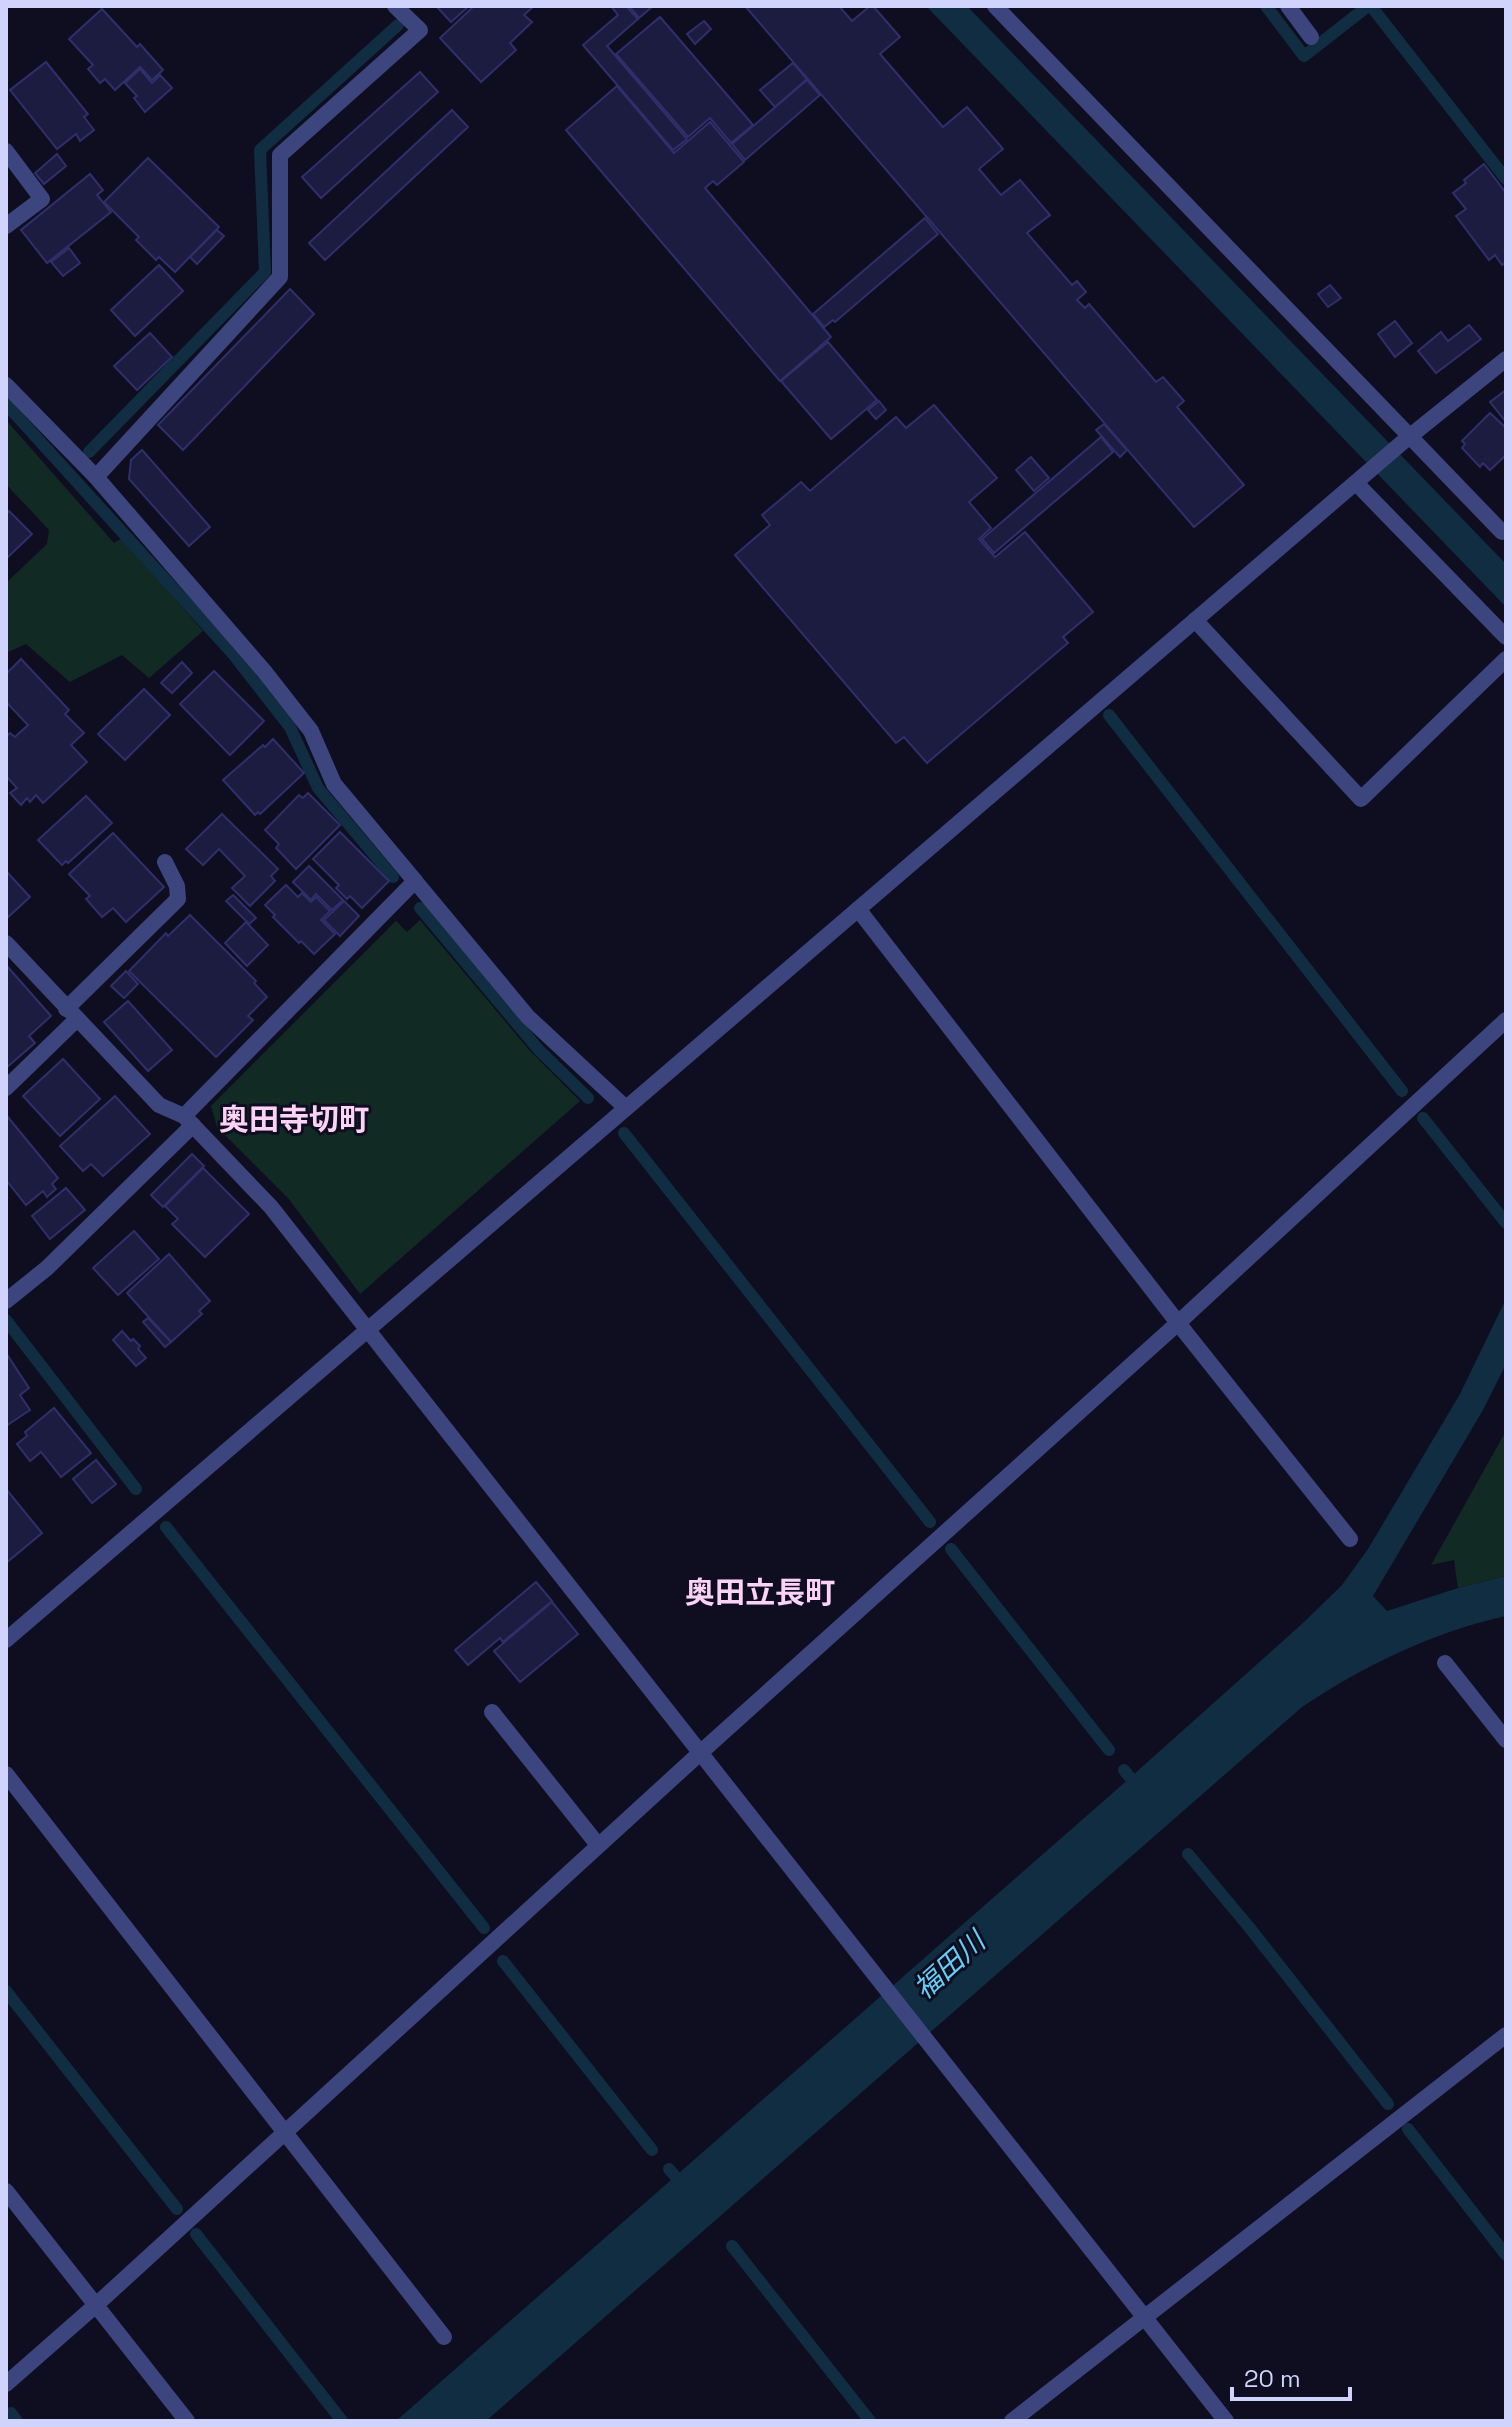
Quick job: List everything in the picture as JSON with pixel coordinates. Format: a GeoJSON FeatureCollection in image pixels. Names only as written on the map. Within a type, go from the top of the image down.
{"type":"FeatureCollection","features":[{"type":"Feature","properties":{"kind":"street"},"geometry":{"type":"LineString","coordinates":[[96,477],[280,277],[280,155],[420,30],[395,6]]}},
{"type":"Feature","properties":{"kind":"street"},"geometry":{"type":"LineString","coordinates":[[995,6],[1407,439],[1502,532]]}},
{"type":"Feature","properties":{"kind":"street"},"geometry":{"type":"LineString","coordinates":[[1288,6],[1311,37]]}},
{"type":"Feature","properties":{"kind":"street"},"geometry":{"type":"LineString","coordinates":[[6,151],[42,199],[6,226]]}},
{"type":"Feature","properties":{"kind":"street"},"geometry":{"type":"LineString","coordinates":[[6,1640],[1195,620],[1506,359]]}},
{"type":"Feature","properties":{"kind":"street"},"geometry":{"type":"LineString","coordinates":[[6,385],[96,477],[264,671],[311,731],[334,784],[528,1017],[626,1108]]}},
{"type":"Feature","properties":{"kind":"street"},"geometry":{"type":"LineString","coordinates":[[1359,480],[1506,637]]}},
{"type":"Feature","properties":{"kind":"street"},"geometry":{"type":"LineString","coordinates":[[1195,620],[1361,799],[1506,659]]}},
{"type":"Feature","properties":{"kind":"street"},"geometry":{"type":"LineString","coordinates":[[6,1088],[178,899],[177,886],[165,862]]}},
{"type":"Feature","properties":{"kind":"street"},"geometry":{"type":"LineString","coordinates":[[6,1301],[47,1268],[415,881]]}},
{"type":"Feature","properties":{"kind":"street"},"geometry":{"type":"LineString","coordinates":[[858,909],[1178,1323],[1350,1539]]}},
{"type":"Feature","properties":{"kind":"street"},"geometry":{"type":"LineString","coordinates":[[6,943],[159,1105],[188,1121],[271,1207],[1226,2421]]}},
{"type":"Feature","properties":{"kind":"street"},"geometry":{"type":"LineString","coordinates":[[6,2384],[1178,1323],[1506,1020]]}},
{"type":"Feature","properties":{"kind":"street"},"geometry":{"type":"LineString","coordinates":[[1445,1663],[1506,1740]]}},
{"type":"Feature","properties":{"kind":"street"},"geometry":{"type":"LineString","coordinates":[[492,1712],[598,1845]]}},
{"type":"Feature","properties":{"kind":"street"},"geometry":{"type":"LineString","coordinates":[[6,1774],[444,2337]]}},
{"type":"Feature","properties":{"kind":"street"},"geometry":{"type":"LineString","coordinates":[[1012,2421],[1506,2035]]}},
{"type":"Feature","properties":{"kind":"street"},"geometry":{"type":"LineString","coordinates":[[6,2191],[187,2421]]}},
{"type":"Feature","properties":{"kind":"green space"},"geometry":{"type":"Polygon","coordinates":[[[6,420],[114,543],[122,538],[203,631],[149,678],[122,655],[70,682],[26,644],[6,653],[6,583],[47,544],[49,530],[6,484],[6,420]]]}},
{"type":"Feature","properties":{"kind":"green space"},"geometry":{"type":"Polygon","coordinates":[[[420,920],[531,1052],[580,1101],[360,1294],[288,1198],[217,1127],[211,1106],[396,921],[407,932],[420,920]]]}},
{"type":"Feature","properties":{"kind":"green space"},"geometry":{"type":"Polygon","coordinates":[[[1506,1431],[1506,1576],[1458,1588],[1454,1560],[1431,1565],[1506,1431]]]}},
{"type":"Feature","properties":{"kind":"water"},"geometry":{"type":"Polygon","coordinates":[[[926,6],[967,6],[1506,564],[1506,607],[926,6]]]}},
{"type":"Feature","properties":{"kind":"water","name":"福田川"},"geometry":{"type":"Polygon","coordinates":[[[1506,1299],[1506,1364],[1483,1410],[1373,1596],[1387,1611],[1506,1576],[1506,1616],[1452,1631],[1400,1652],[1302,1707],[486,2421],[396,2421],[1123,1784],[1342,1585],[1368,1549],[1460,1394],[1506,1299]]]}},
{"type":"Feature","properties":{"kind":"building"},"geometry":{"type":"Polygon","coordinates":[[[436,6],[469,6],[451,22],[436,6]]]}},
{"type":"Feature","properties":{"kind":"building"},"geometry":{"type":"Polygon","coordinates":[[[474,6],[534,6],[524,15],[532,22],[510,43],[516,50],[481,82],[440,38],[474,6]]]}},
{"type":"Feature","properties":{"kind":"building"},"geometry":{"type":"Polygon","coordinates":[[[611,6],[626,6],[638,19],[607,46],[687,139],[673,150],[583,45],[618,15],[611,6]]]}},
{"type":"Feature","properties":{"kind":"building"},"geometry":{"type":"Polygon","coordinates":[[[629,6],[653,6],[639,18],[629,6]]]}},
{"type":"Feature","properties":{"kind":"building"},"geometry":{"type":"Polygon","coordinates":[[[745,6],[839,6],[852,21],[873,6],[900,37],[880,54],[943,127],[967,107],[1003,149],[979,169],[1001,195],[1020,180],[1050,215],[1027,233],[1072,285],[1077,281],[1086,292],[1077,300],[1085,308],[1089,304],[1156,382],[1163,377],[1184,401],[1177,407],[1244,485],[1194,527],[745,6]]]}},
{"type":"Feature","properties":{"kind":"building"},"geometry":{"type":"Polygon","coordinates":[[[102,9],[163,70],[152,80],[140,67],[115,90],[105,79],[100,83],[88,69],[93,65],[69,39],[102,9]]]}},
{"type":"Feature","properties":{"kind":"building"},"geometry":{"type":"Polygon","coordinates":[[[660,17],[753,125],[731,143],[710,118],[688,137],[616,54],[660,17]]]}},
{"type":"Feature","properties":{"kind":"building"},"geometry":{"type":"Polygon","coordinates":[[[704,21],[711,29],[695,44],[687,34],[704,21]]]}},
{"type":"Feature","properties":{"kind":"building"},"geometry":{"type":"Polygon","coordinates":[[[46,62],[88,114],[84,117],[94,130],[80,141],[76,134],[57,149],[10,90],[46,62]]]}},
{"type":"Feature","properties":{"kind":"building"},"geometry":{"type":"Polygon","coordinates":[[[793,63],[807,79],[775,107],[760,90],[793,63]]]}},
{"type":"Feature","properties":{"kind":"building"},"geometry":{"type":"Polygon","coordinates":[[[140,69],[152,83],[160,75],[172,88],[145,112],[134,98],[137,96],[125,83],[140,69]]]}},
{"type":"Feature","properties":{"kind":"building"},"geometry":{"type":"Polygon","coordinates":[[[420,72],[438,92],[321,198],[302,177],[420,72]]]}},
{"type":"Feature","properties":{"kind":"building"},"geometry":{"type":"Polygon","coordinates":[[[807,80],[820,95],[745,160],[732,144],[807,80]]]}},
{"type":"Feature","properties":{"kind":"building"},"geometry":{"type":"Polygon","coordinates":[[[617,86],[674,153],[710,122],[744,162],[717,185],[713,181],[705,188],[831,337],[780,381],[566,130],[617,86]]]}},
{"type":"Feature","properties":{"kind":"building"},"geometry":{"type":"Polygon","coordinates":[[[452,110],[468,127],[325,260],[309,243],[452,110]]]}},
{"type":"Feature","properties":{"kind":"building"},"geometry":{"type":"Polygon","coordinates":[[[57,154],[66,166],[44,184],[35,173],[57,154]]]}},
{"type":"Feature","properties":{"kind":"building"},"geometry":{"type":"Polygon","coordinates":[[[148,158],[219,227],[175,272],[159,257],[156,260],[136,240],[139,237],[104,202],[148,158]]]}},
{"type":"Feature","properties":{"kind":"building"},"geometry":{"type":"Polygon","coordinates":[[[1484,164],[1506,193],[1506,262],[1502,265],[1495,255],[1489,260],[1456,216],[1466,209],[1453,193],[1484,164]]]}},
{"type":"Feature","properties":{"kind":"building"},"geometry":{"type":"Polygon","coordinates":[[[90,174],[103,190],[97,195],[111,212],[47,263],[21,230],[90,174]]]}},
{"type":"Feature","properties":{"kind":"building"},"geometry":{"type":"Polygon","coordinates":[[[925,218],[938,234],[835,322],[833,320],[824,327],[813,314],[925,218]]]}},
{"type":"Feature","properties":{"kind":"building"},"geometry":{"type":"Polygon","coordinates":[[[217,230],[224,236],[197,264],[190,257],[217,230]]]}},
{"type":"Feature","properties":{"kind":"building"},"geometry":{"type":"Polygon","coordinates":[[[69,248],[80,263],[63,276],[51,262],[69,248]]]}},
{"type":"Feature","properties":{"kind":"building"},"geometry":{"type":"Polygon","coordinates":[[[159,265],[183,291],[135,336],[111,310],[159,265]]]}},
{"type":"Feature","properties":{"kind":"building"},"geometry":{"type":"Polygon","coordinates":[[[1330,285],[1341,298],[1328,307],[1318,294],[1330,285]]]}},
{"type":"Feature","properties":{"kind":"building"},"geometry":{"type":"Polygon","coordinates":[[[290,289],[314,314],[183,450],[158,425],[290,289]]]}},
{"type":"Feature","properties":{"kind":"building"},"geometry":{"type":"Polygon","coordinates":[[[1395,321],[1412,343],[1395,357],[1378,334],[1395,321]]]}},
{"type":"Feature","properties":{"kind":"building"},"geometry":{"type":"Polygon","coordinates":[[[1469,325],[1481,339],[1436,373],[1418,351],[1441,332],[1448,341],[1469,325]]]}},
{"type":"Feature","properties":{"kind":"building"},"geometry":{"type":"Polygon","coordinates":[[[150,333],[172,357],[137,390],[114,366],[150,333]]]}},
{"type":"Feature","properties":{"kind":"building"},"geometry":{"type":"Polygon","coordinates":[[[828,342],[877,400],[831,439],[781,381],[828,342]]]}},
{"type":"Feature","properties":{"kind":"building"},"geometry":{"type":"Polygon","coordinates":[[[1506,390],[1506,422],[1490,402],[1506,390]]]}},
{"type":"Feature","properties":{"kind":"building"},"geometry":{"type":"Polygon","coordinates":[[[879,401],[886,410],[876,419],[868,410],[879,401]]]}},
{"type":"Feature","properties":{"kind":"building"},"geometry":{"type":"Polygon","coordinates":[[[934,405],[997,478],[969,502],[991,528],[979,539],[995,557],[1025,532],[1093,612],[1063,637],[1068,643],[927,763],[904,737],[896,743],[735,555],[770,525],[762,515],[801,482],[810,491],[896,417],[906,428],[934,405]]]}},
{"type":"Feature","properties":{"kind":"building"},"geometry":{"type":"Polygon","coordinates":[[[1490,413],[1506,428],[1506,455],[1490,470],[1483,463],[1480,467],[1462,448],[1465,444],[1462,441],[1490,413]]]}},
{"type":"Feature","properties":{"kind":"building"},"geometry":{"type":"Polygon","coordinates":[[[1104,424],[1127,450],[1120,457],[1096,430],[1104,424]]]}},
{"type":"Feature","properties":{"kind":"building"},"geometry":{"type":"Polygon","coordinates":[[[1101,437],[1113,452],[994,553],[982,539],[1101,437]]]}},
{"type":"Feature","properties":{"kind":"building"},"geometry":{"type":"Polygon","coordinates":[[[142,450],[210,527],[189,546],[129,479],[131,460],[142,450]]]}},
{"type":"Feature","properties":{"kind":"building"},"geometry":{"type":"Polygon","coordinates":[[[1031,457],[1049,478],[1034,491],[1016,470],[1031,457]]]}},
{"type":"Feature","properties":{"kind":"building"},"geometry":{"type":"Polygon","coordinates":[[[9,511],[32,534],[6,559],[6,515],[9,511]]]}},
{"type":"Feature","properties":{"kind":"building"},"geometry":{"type":"Polygon","coordinates":[[[21,659],[69,710],[65,714],[84,733],[71,745],[87,762],[43,803],[36,795],[30,802],[27,798],[21,805],[10,793],[17,788],[6,776],[6,737],[10,733],[15,737],[28,725],[6,705],[6,674],[21,659]]]}},
{"type":"Feature","properties":{"kind":"building"},"geometry":{"type":"Polygon","coordinates":[[[182,662],[192,673],[172,693],[161,683],[182,662]]]}},
{"type":"Feature","properties":{"kind":"building"},"geometry":{"type":"Polygon","coordinates":[[[214,671],[264,721],[230,755],[180,704],[214,671]]]}},
{"type":"Feature","properties":{"kind":"building"},"geometry":{"type":"Polygon","coordinates":[[[144,689],[170,715],[125,760],[98,734],[144,689]]]}},
{"type":"Feature","properties":{"kind":"building"},"geometry":{"type":"Polygon","coordinates":[[[273,739],[304,773],[260,814],[255,815],[223,780],[273,739]]]}},
{"type":"Feature","properties":{"kind":"building"},"geometry":{"type":"Polygon","coordinates":[[[308,793],[340,825],[296,869],[276,848],[279,844],[265,830],[299,795],[303,798],[308,793]]]}},
{"type":"Feature","properties":{"kind":"building"},"geometry":{"type":"Polygon","coordinates":[[[86,796],[112,823],[62,865],[38,840],[86,796]]]}},
{"type":"Feature","properties":{"kind":"building"},"geometry":{"type":"Polygon","coordinates":[[[222,814],[278,869],[271,876],[275,881],[250,906],[232,888],[245,876],[219,849],[203,865],[186,849],[222,814]]]}},
{"type":"Feature","properties":{"kind":"building"},"geometry":{"type":"Polygon","coordinates":[[[340,832],[389,881],[362,908],[336,888],[339,885],[313,859],[340,832]]]}},
{"type":"Feature","properties":{"kind":"building"},"geometry":{"type":"Polygon","coordinates":[[[113,833],[164,887],[126,922],[113,908],[102,917],[86,899],[90,896],[69,874],[113,833]]]}},
{"type":"Feature","properties":{"kind":"building"},"geometry":{"type":"Polygon","coordinates":[[[309,866],[343,900],[332,910],[316,894],[311,900],[293,882],[309,866]]]}},
{"type":"Feature","properties":{"kind":"building"},"geometry":{"type":"Polygon","coordinates":[[[6,871],[30,897],[7,918],[6,916],[6,871]]]}},
{"type":"Feature","properties":{"kind":"building"},"geometry":{"type":"Polygon","coordinates":[[[286,885],[298,897],[302,893],[311,902],[316,897],[330,911],[321,920],[335,934],[314,954],[273,917],[275,915],[265,905],[286,885]]]}},
{"type":"Feature","properties":{"kind":"building"},"geometry":{"type":"Polygon","coordinates":[[[233,895],[256,918],[249,924],[226,901],[233,895]]]}},
{"type":"Feature","properties":{"kind":"building"},"geometry":{"type":"Polygon","coordinates":[[[344,901],[359,916],[340,936],[324,920],[344,901]]]}},
{"type":"Feature","properties":{"kind":"building"},"geometry":{"type":"Polygon","coordinates":[[[190,915],[256,981],[254,983],[267,997],[248,1016],[253,1020],[216,1057],[129,971],[166,933],[168,936],[190,915]]]}},
{"type":"Feature","properties":{"kind":"building"},"geometry":{"type":"Polygon","coordinates":[[[246,922],[268,945],[247,966],[225,943],[246,922]]]}},
{"type":"Feature","properties":{"kind":"building"},"geometry":{"type":"Polygon","coordinates":[[[6,965],[51,1016],[29,1036],[35,1043],[6,1068],[6,965]]]}},
{"type":"Feature","properties":{"kind":"building"},"geometry":{"type":"Polygon","coordinates":[[[126,971],[138,984],[124,998],[111,986],[126,971]]]}},
{"type":"Feature","properties":{"kind":"building"},"geometry":{"type":"Polygon","coordinates":[[[128,1001],[172,1050],[148,1071],[104,1022],[128,1001]]]}},
{"type":"Feature","properties":{"kind":"building"},"geometry":{"type":"Polygon","coordinates":[[[63,1059],[100,1099],[60,1136],[23,1096],[63,1059]]]}},
{"type":"Feature","properties":{"kind":"building"},"geometry":{"type":"Polygon","coordinates":[[[115,1096],[150,1134],[103,1176],[91,1164],[83,1171],[60,1146],[115,1096]]]}},
{"type":"Feature","properties":{"kind":"building"},"geometry":{"type":"Polygon","coordinates":[[[7,1116],[58,1178],[52,1184],[56,1189],[47,1197],[43,1191],[26,1205],[6,1180],[7,1116]]]}},
{"type":"Feature","properties":{"kind":"building"},"geometry":{"type":"Polygon","coordinates":[[[192,1154],[204,1166],[163,1207],[151,1195],[192,1154]]]}},
{"type":"Feature","properties":{"kind":"building"},"geometry":{"type":"Polygon","coordinates":[[[203,1168],[249,1214],[205,1257],[172,1224],[178,1219],[165,1206],[203,1168]]]}},
{"type":"Feature","properties":{"kind":"building"},"geometry":{"type":"Polygon","coordinates":[[[66,1188],[85,1210],[50,1239],[32,1216],[66,1188]]]}},
{"type":"Feature","properties":{"kind":"building"},"geometry":{"type":"Polygon","coordinates":[[[134,1231],[159,1259],[118,1295],[93,1268],[134,1231]]]}},
{"type":"Feature","properties":{"kind":"building"},"geometry":{"type":"Polygon","coordinates":[[[169,1254],[210,1301],[199,1311],[202,1314],[171,1342],[127,1293],[169,1254]]]}},
{"type":"Feature","properties":{"kind":"building"},"geometry":{"type":"Polygon","coordinates":[[[148,1318],[171,1342],[165,1347],[143,1322],[148,1318]]]}},
{"type":"Feature","properties":{"kind":"building"},"geometry":{"type":"Polygon","coordinates":[[[122,1331],[140,1346],[138,1349],[146,1358],[136,1366],[113,1340],[122,1331]]]}},
{"type":"Feature","properties":{"kind":"building"},"geometry":{"type":"Polygon","coordinates":[[[6,1353],[29,1388],[20,1395],[30,1410],[6,1426],[6,1353]]]}},
{"type":"Feature","properties":{"kind":"building"},"geometry":{"type":"Polygon","coordinates":[[[54,1408],[91,1453],[61,1477],[41,1452],[30,1461],[17,1444],[27,1436],[25,1432],[54,1408]]]}},
{"type":"Feature","properties":{"kind":"building"},"geometry":{"type":"Polygon","coordinates":[[[96,1460],[116,1484],[92,1503],[73,1479],[96,1460]]]}},
{"type":"Feature","properties":{"kind":"building"},"geometry":{"type":"Polygon","coordinates":[[[6,1489],[42,1533],[6,1563],[6,1489]]]}},
{"type":"Feature","properties":{"kind":"building"},"geometry":{"type":"Polygon","coordinates":[[[536,1582],[552,1601],[503,1642],[500,1638],[468,1665],[455,1650],[536,1582]]]}},
{"type":"Feature","properties":{"kind":"building"},"geometry":{"type":"Polygon","coordinates":[[[552,1602],[578,1634],[520,1682],[494,1651],[552,1602]]]}},
{"type":"Feature","properties":{"kind":"waterway"},"geometry":{"type":"LineString","coordinates":[[1266,6],[1304,56],[1368,6]]}},
{"type":"Feature","properties":{"kind":"waterway"},"geometry":{"type":"LineString","coordinates":[[1371,6],[1506,179]]}},
{"type":"Feature","properties":{"kind":"waterway"},"geometry":{"type":"LineString","coordinates":[[89,452],[265,272],[260,150],[398,25]]}},
{"type":"Feature","properties":{"kind":"waterway"},"geometry":{"type":"LineString","coordinates":[[6,404],[233,654],[290,727],[318,788],[393,877]]}},
{"type":"Feature","properties":{"kind":"waterway"},"geometry":{"type":"LineString","coordinates":[[1109,715],[1402,1091]]}},
{"type":"Feature","properties":{"kind":"waterway"},"geometry":{"type":"LineString","coordinates":[[420,908],[539,1050],[588,1098]]}},
{"type":"Feature","properties":{"kind":"waterway"},"geometry":{"type":"LineString","coordinates":[[1423,1118],[1506,1223]]}},
{"type":"Feature","properties":{"kind":"waterway"},"geometry":{"type":"LineString","coordinates":[[624,1133],[930,1522]]}},
{"type":"Feature","properties":{"kind":"waterway"},"geometry":{"type":"LineString","coordinates":[[6,1320],[136,1489]]}},
{"type":"Feature","properties":{"kind":"waterway"},"geometry":{"type":"LineString","coordinates":[[166,1527],[484,1928]]}},
{"type":"Feature","properties":{"kind":"waterway"},"geometry":{"type":"LineString","coordinates":[[951,1549],[1109,1750]]}},
{"type":"Feature","properties":{"kind":"waterway"},"geometry":{"type":"LineString","coordinates":[[1124,1770],[1139,1789]]}},
{"type":"Feature","properties":{"kind":"waterway"},"geometry":{"type":"LineString","coordinates":[[1188,1854],[1388,2104]]}},
{"type":"Feature","properties":{"kind":"waterway"},"geometry":{"type":"LineString","coordinates":[[503,1961],[652,2150]]}},
{"type":"Feature","properties":{"kind":"waterway"},"geometry":{"type":"LineString","coordinates":[[6,1991],[177,2209]]}},
{"type":"Feature","properties":{"kind":"waterway"},"geometry":{"type":"LineString","coordinates":[[1408,2129],[1506,2255]]}},
{"type":"Feature","properties":{"kind":"waterway"},"geometry":{"type":"LineString","coordinates":[[669,2169],[685,2188]]}},
{"type":"Feature","properties":{"kind":"waterway"},"geometry":{"type":"LineString","coordinates":[[196,2234],[342,2421]]}},
{"type":"Feature","properties":{"kind":"waterway"},"geometry":{"type":"LineString","coordinates":[[732,2246],[870,2421]]}},
{"type":"Feature","properties":{"kind":"waterway"},"geometry":{"type":"LineString","coordinates":[[11,2413],[17,2421]]}},
{"type":"Feature","properties":{"kind":"district","name":"奥田寺切町"},"geometry":{"type":"Point","coordinates":[294,1119]}},
{"type":"Feature","properties":{"kind":"district","name":"奥田立長町"},"geometry":{"type":"Point","coordinates":[760,1592]}}]}
